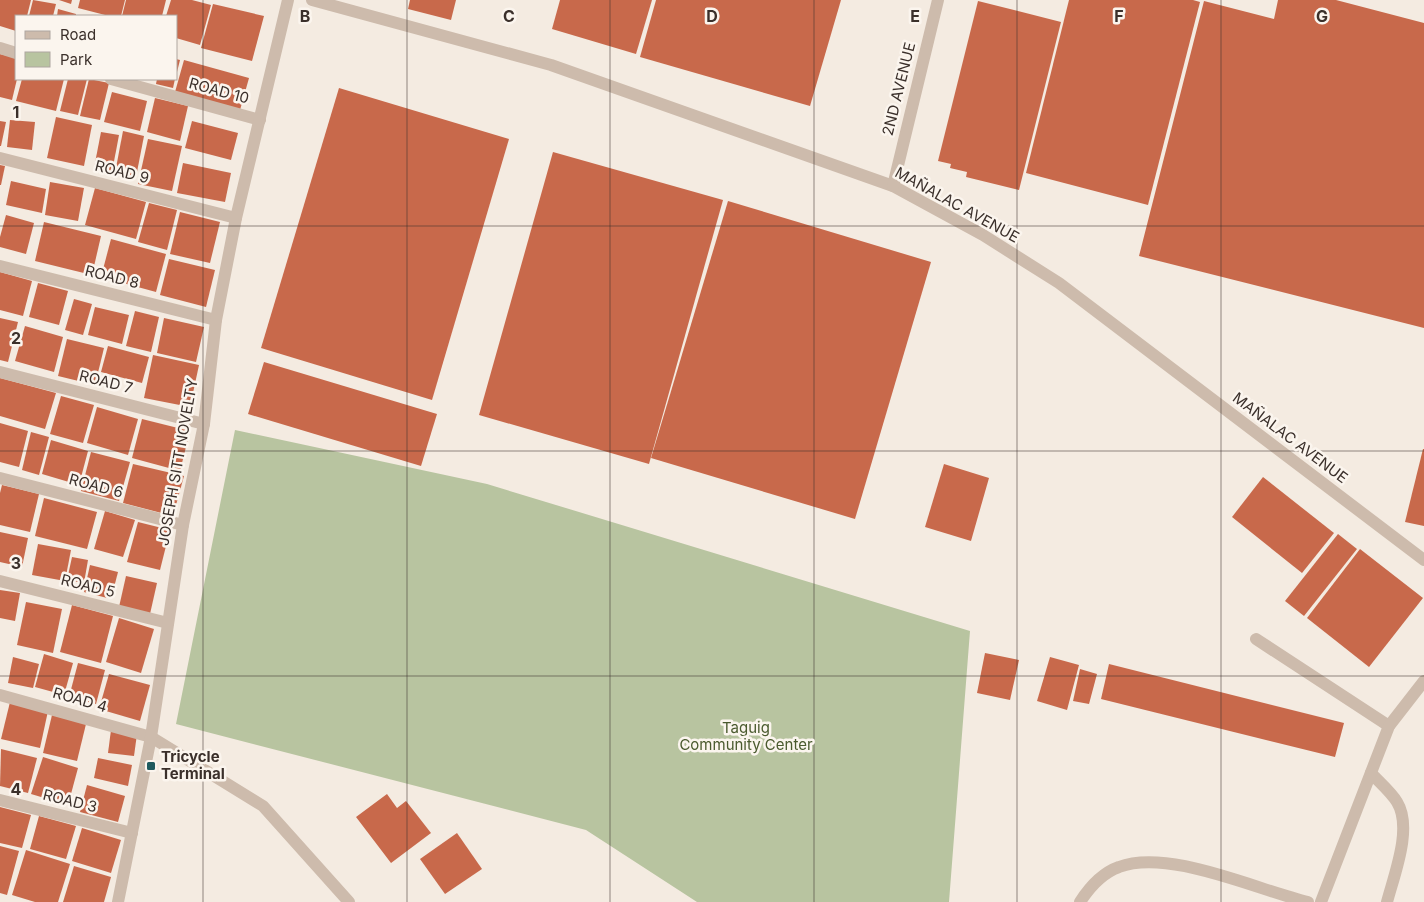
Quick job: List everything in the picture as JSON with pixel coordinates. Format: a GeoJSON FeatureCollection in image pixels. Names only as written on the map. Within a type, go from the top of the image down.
{"type":"FeatureCollection","features":[{"type":"Feature","properties":{"kind":"street","name":"JOSEPH SITT NOVELTY"},"geometry":{"type":"LineString","coordinates":[[118,902],[151,737],[183,525],[204,424],[216,320],[236,218],[288,0]]}},
{"type":"Feature","properties":{"kind":"street","name":"MAÑALAC AVENUE"},"geometry":{"type":"LineString","coordinates":[[312,0],[551,65],[893,186],[983,235],[1059,283],[1424,560]]}},
{"type":"Feature","properties":{"kind":"street","name":"2ND AVENUE"},"geometry":{"type":"LineString","coordinates":[[893,186],[938,0]]}},
{"type":"Feature","properties":{"kind":"street"},"geometry":{"type":"LineString","coordinates":[[0,48],[15,53]]}},
{"type":"Feature","properties":{"kind":"street","name":"ROAD 10"},"geometry":{"type":"LineString","coordinates":[[116,80],[260,120]]}},
{"type":"Feature","properties":{"kind":"street","name":"ROAD 9"},"geometry":{"type":"LineString","coordinates":[[0,158],[236,218]]}},
{"type":"Feature","properties":{"kind":"street","name":"ROAD 8"},"geometry":{"type":"LineString","coordinates":[[0,266],[216,320]]}},
{"type":"Feature","properties":{"kind":"street","name":"ROAD 7"},"geometry":{"type":"LineString","coordinates":[[0,372],[204,424]]}},
{"type":"Feature","properties":{"kind":"street","name":"ROAD 6"},"geometry":{"type":"LineString","coordinates":[[0,478],[183,525]]}},
{"type":"Feature","properties":{"kind":"street","name":"ROAD 5"},"geometry":{"type":"LineString","coordinates":[[0,581],[168,623]]}},
{"type":"Feature","properties":{"kind":"street"},"geometry":{"type":"LineString","coordinates":[[1256,639],[1388,726]]}},
{"type":"Feature","properties":{"kind":"street"},"geometry":{"type":"LineString","coordinates":[[1321,902],[1388,726],[1424,681]]}},
{"type":"Feature","properties":{"kind":"street","name":"ROAD 4"},"geometry":{"type":"LineString","coordinates":[[0,695],[151,737],[263,806],[349,902]]}},
{"type":"Feature","properties":{"kind":"street"},"geometry":{"type":"LineString","coordinates":[[1371,773],[1397,802],[1403,820],[1403,837],[1387,902]]}},
{"type":"Feature","properties":{"kind":"street","name":"ROAD 3"},"geometry":{"type":"LineString","coordinates":[[0,800],[132,833]]}},
{"type":"Feature","properties":{"kind":"street"},"geometry":{"type":"LineString","coordinates":[[1080,902],[1092,885],[1118,867],[1149,861],[1204,870],[1308,902]]}},
{"type":"Feature","properties":{"kind":"green space","name":"Taguig Community Center"},"geometry":{"type":"Polygon","coordinates":[[[235,430],[487,484],[970,631],[949,902],[697,902],[586,830],[176,724],[235,430]]]}},
{"type":"Feature","properties":{"kind":"building"},"geometry":{"type":"Polygon","coordinates":[[[0,0],[31,0],[27,15],[15,15],[15,31],[0,26],[0,0]]]}},
{"type":"Feature","properties":{"kind":"building"},"geometry":{"type":"Polygon","coordinates":[[[33,0],[56,4],[53,15],[29,15],[33,0]]]}},
{"type":"Feature","properties":{"kind":"building"},"geometry":{"type":"Polygon","coordinates":[[[59,0],[72,0],[71,4],[59,0]]]}},
{"type":"Feature","properties":{"kind":"building"},"geometry":{"type":"Polygon","coordinates":[[[80,0],[125,0],[121,15],[105,15],[78,8],[80,0]]]}},
{"type":"Feature","properties":{"kind":"building"},"geometry":{"type":"Polygon","coordinates":[[[126,0],[166,0],[162,15],[122,15],[126,0]]]}},
{"type":"Feature","properties":{"kind":"building"},"geometry":{"type":"Polygon","coordinates":[[[171,0],[192,0],[211,5],[200,45],[178,39],[178,15],[166,15],[171,0]]]}},
{"type":"Feature","properties":{"kind":"building"},"geometry":{"type":"Polygon","coordinates":[[[410,0],[456,0],[451,20],[408,9],[410,0]]]}},
{"type":"Feature","properties":{"kind":"building"},"geometry":{"type":"Polygon","coordinates":[[[560,0],[652,0],[636,54],[552,29],[560,0]]]}},
{"type":"Feature","properties":{"kind":"building"},"geometry":{"type":"Polygon","coordinates":[[[656,0],[841,0],[810,106],[640,57],[656,0]]]}},
{"type":"Feature","properties":{"kind":"building"},"geometry":{"type":"Polygon","coordinates":[[[1069,0],[1193,0],[1200,2],[1148,205],[1026,173],[1069,0]]]}},
{"type":"Feature","properties":{"kind":"building"},"geometry":{"type":"Polygon","coordinates":[[[1278,0],[1336,0],[1424,23],[1424,328],[1139,256],[1204,1],[1274,19],[1278,0]]]}},
{"type":"Feature","properties":{"kind":"building"},"geometry":{"type":"Polygon","coordinates":[[[978,1],[1061,22],[1019,190],[966,177],[967,172],[950,168],[951,164],[938,161],[978,1]]]}},
{"type":"Feature","properties":{"kind":"building"},"geometry":{"type":"Polygon","coordinates":[[[213,4],[264,16],[252,61],[201,48],[213,4]]]}},
{"type":"Feature","properties":{"kind":"building"},"geometry":{"type":"Polygon","coordinates":[[[58,9],[76,14],[76,15],[57,15],[58,9]]]}},
{"type":"Feature","properties":{"kind":"building"},"geometry":{"type":"Polygon","coordinates":[[[0,54],[15,58],[15,80],[17,80],[12,100],[0,97],[0,54]]]}},
{"type":"Feature","properties":{"kind":"building"},"geometry":{"type":"Polygon","coordinates":[[[184,60],[249,78],[240,110],[175,92],[184,60]]]}},
{"type":"Feature","properties":{"kind":"building"},"geometry":{"type":"Polygon","coordinates":[[[22,80],[64,80],[56,111],[16,101],[22,80]]]}},
{"type":"Feature","properties":{"kind":"building"},"geometry":{"type":"Polygon","coordinates":[[[68,80],[87,80],[78,115],[60,111],[68,80]]]}},
{"type":"Feature","properties":{"kind":"building"},"geometry":{"type":"Polygon","coordinates":[[[89,80],[109,83],[100,120],[80,116],[89,80]]]}},
{"type":"Feature","properties":{"kind":"building"},"geometry":{"type":"Polygon","coordinates":[[[157,80],[175,80],[173,88],[156,84],[157,80]]]}},
{"type":"Feature","properties":{"kind":"building"},"geometry":{"type":"Polygon","coordinates":[[[339,88],[509,139],[432,400],[261,348],[339,88]]]}},
{"type":"Feature","properties":{"kind":"building"},"geometry":{"type":"Polygon","coordinates":[[[112,92],[147,101],[140,131],[104,122],[112,92]]]}},
{"type":"Feature","properties":{"kind":"building"},"geometry":{"type":"Polygon","coordinates":[[[155,98],[188,106],[180,141],[147,132],[155,98]]]}},
{"type":"Feature","properties":{"kind":"building"},"geometry":{"type":"Polygon","coordinates":[[[56,117],[92,125],[84,166],[47,158],[56,117]]]}},
{"type":"Feature","properties":{"kind":"building"},"geometry":{"type":"Polygon","coordinates":[[[10,120],[35,122],[32,150],[7,147],[10,120]]]}},
{"type":"Feature","properties":{"kind":"building"},"geometry":{"type":"Polygon","coordinates":[[[0,121],[6,122],[1,146],[0,146],[0,121]]]}},
{"type":"Feature","properties":{"kind":"building"},"geometry":{"type":"Polygon","coordinates":[[[192,121],[238,133],[231,160],[185,148],[192,121]]]}},
{"type":"Feature","properties":{"kind":"building"},"geometry":{"type":"Polygon","coordinates":[[[123,131],[144,136],[136,177],[115,173],[123,131]]]}},
{"type":"Feature","properties":{"kind":"building"},"geometry":{"type":"Polygon","coordinates":[[[101,132],[119,135],[112,172],[94,168],[101,132]]]}},
{"type":"Feature","properties":{"kind":"building"},"geometry":{"type":"Polygon","coordinates":[[[148,139],[182,146],[172,191],[138,184],[148,139]]]}},
{"type":"Feature","properties":{"kind":"building"},"geometry":{"type":"Polygon","coordinates":[[[553,152],[723,200],[649,464],[479,415],[553,152]]]}},
{"type":"Feature","properties":{"kind":"building"},"geometry":{"type":"Polygon","coordinates":[[[183,163],[231,173],[225,202],[177,193],[183,163]]]}},
{"type":"Feature","properties":{"kind":"building"},"geometry":{"type":"Polygon","coordinates":[[[0,165],[5,166],[1,185],[0,185],[0,165]]]}},
{"type":"Feature","properties":{"kind":"building"},"geometry":{"type":"Polygon","coordinates":[[[11,181],[46,189],[42,213],[6,205],[11,181]]]}},
{"type":"Feature","properties":{"kind":"building"},"geometry":{"type":"Polygon","coordinates":[[[50,182],[84,188],[78,221],[45,215],[50,182]]]}},
{"type":"Feature","properties":{"kind":"building"},"geometry":{"type":"Polygon","coordinates":[[[95,188],[146,202],[136,239],[85,225],[95,188]]]}},
{"type":"Feature","properties":{"kind":"building"},"geometry":{"type":"Polygon","coordinates":[[[728,201],[931,262],[855,519],[651,458],[728,201]]]}},
{"type":"Feature","properties":{"kind":"building"},"geometry":{"type":"Polygon","coordinates":[[[149,203],[177,210],[167,250],[138,242],[149,203]]]}},
{"type":"Feature","properties":{"kind":"building"},"geometry":{"type":"Polygon","coordinates":[[[180,212],[220,222],[210,263],[170,254],[180,212]]]}},
{"type":"Feature","properties":{"kind":"building"},"geometry":{"type":"Polygon","coordinates":[[[6,215],[34,223],[26,254],[0,247],[0,237],[6,215]]]}},
{"type":"Feature","properties":{"kind":"building"},"geometry":{"type":"Polygon","coordinates":[[[44,222],[101,236],[92,275],[35,261],[44,222]]]}},
{"type":"Feature","properties":{"kind":"building"},"geometry":{"type":"Polygon","coordinates":[[[111,239],[166,254],[156,292],[101,277],[111,239]]]}},
{"type":"Feature","properties":{"kind":"building"},"geometry":{"type":"Polygon","coordinates":[[[169,259],[215,270],[206,307],[160,295],[169,259]]]}},
{"type":"Feature","properties":{"kind":"building"},"geometry":{"type":"Polygon","coordinates":[[[0,272],[32,281],[23,316],[0,310],[0,272]]]}},
{"type":"Feature","properties":{"kind":"building"},"geometry":{"type":"Polygon","coordinates":[[[38,283],[68,291],[59,325],[29,317],[38,283]]]}},
{"type":"Feature","properties":{"kind":"building"},"geometry":{"type":"Polygon","coordinates":[[[74,299],[92,304],[83,335],[65,330],[74,299]]]}},
{"type":"Feature","properties":{"kind":"building"},"geometry":{"type":"Polygon","coordinates":[[[95,307],[129,315],[122,344],[88,335],[95,307]]]}},
{"type":"Feature","properties":{"kind":"building"},"geometry":{"type":"Polygon","coordinates":[[[135,311],[159,317],[151,352],[126,346],[135,311]]]}},
{"type":"Feature","properties":{"kind":"building"},"geometry":{"type":"Polygon","coordinates":[[[0,318],[18,322],[8,362],[0,360],[0,318]]]}},
{"type":"Feature","properties":{"kind":"building"},"geometry":{"type":"Polygon","coordinates":[[[164,318],[204,327],[196,362],[157,353],[164,318]]]}},
{"type":"Feature","properties":{"kind":"building"},"geometry":{"type":"Polygon","coordinates":[[[25,326],[63,337],[54,372],[15,361],[25,326]]]}},
{"type":"Feature","properties":{"kind":"building"},"geometry":{"type":"Polygon","coordinates":[[[67,339],[104,348],[95,385],[58,376],[67,339]]]}},
{"type":"Feature","properties":{"kind":"building"},"geometry":{"type":"Polygon","coordinates":[[[108,346],[149,357],[142,383],[101,372],[108,346]]]}},
{"type":"Feature","properties":{"kind":"building"},"geometry":{"type":"Polygon","coordinates":[[[153,355],[199,365],[190,407],[144,398],[153,355]]]}},
{"type":"Feature","properties":{"kind":"building"},"geometry":{"type":"Polygon","coordinates":[[[264,362],[437,414],[421,466],[248,414],[264,362]]]}},
{"type":"Feature","properties":{"kind":"building"},"geometry":{"type":"Polygon","coordinates":[[[0,378],[56,393],[45,429],[0,416],[0,378]]]}},
{"type":"Feature","properties":{"kind":"building"},"geometry":{"type":"Polygon","coordinates":[[[61,396],[94,405],[83,443],[50,434],[61,396]]]}},
{"type":"Feature","properties":{"kind":"building"},"geometry":{"type":"Polygon","coordinates":[[[97,407],[138,419],[128,455],[87,443],[97,407]]]}},
{"type":"Feature","properties":{"kind":"building"},"geometry":{"type":"Polygon","coordinates":[[[142,419],[190,431],[180,471],[132,458],[142,419]]]}},
{"type":"Feature","properties":{"kind":"building"},"geometry":{"type":"Polygon","coordinates":[[[0,423],[28,431],[19,467],[0,462],[0,423]]]}},
{"type":"Feature","properties":{"kind":"building"},"geometry":{"type":"Polygon","coordinates":[[[31,432],[49,437],[39,475],[22,470],[31,432]]]}},
{"type":"Feature","properties":{"kind":"building"},"geometry":{"type":"Polygon","coordinates":[[[51,440],[88,451],[79,485],[42,474],[51,440]]]}},
{"type":"Feature","properties":{"kind":"building"},"geometry":{"type":"Polygon","coordinates":[[[1424,449],[1424,526],[1405,522],[1424,449]]]}},
{"type":"Feature","properties":{"kind":"building"},"geometry":{"type":"Polygon","coordinates":[[[91,452],[130,462],[119,501],[81,491],[91,452]]]}},
{"type":"Feature","properties":{"kind":"building"},"geometry":{"type":"Polygon","coordinates":[[[133,464],[184,476],[173,516],[123,503],[133,464]]]}},
{"type":"Feature","properties":{"kind":"building"},"geometry":{"type":"Polygon","coordinates":[[[944,464],[989,478],[971,541],[925,527],[944,464]]]}},
{"type":"Feature","properties":{"kind":"building"},"geometry":{"type":"Polygon","coordinates":[[[1263,477],[1334,533],[1302,573],[1232,517],[1263,477]]]}},
{"type":"Feature","properties":{"kind":"building"},"geometry":{"type":"Polygon","coordinates":[[[2,485],[39,494],[30,532],[0,525],[0,493],[2,485]]]}},
{"type":"Feature","properties":{"kind":"building"},"geometry":{"type":"Polygon","coordinates":[[[44,498],[97,512],[87,549],[35,536],[44,498]]]}},
{"type":"Feature","properties":{"kind":"building"},"geometry":{"type":"Polygon","coordinates":[[[105,511],[135,520],[123,557],[94,549],[105,511]]]}},
{"type":"Feature","properties":{"kind":"building"},"geometry":{"type":"Polygon","coordinates":[[[138,522],[170,530],[160,570],[127,562],[138,522]]]}},
{"type":"Feature","properties":{"kind":"building"},"geometry":{"type":"Polygon","coordinates":[[[0,532],[28,538],[22,567],[0,562],[0,532]]]}},
{"type":"Feature","properties":{"kind":"building"},"geometry":{"type":"Polygon","coordinates":[[[1338,534],[1357,549],[1304,616],[1285,601],[1338,534]]]}},
{"type":"Feature","properties":{"kind":"building"},"geometry":{"type":"Polygon","coordinates":[[[38,544],[71,550],[65,581],[32,575],[38,544]]]}},
{"type":"Feature","properties":{"kind":"building"},"geometry":{"type":"Polygon","coordinates":[[[1360,549],[1423,598],[1369,667],[1307,618],[1360,549]]]}},
{"type":"Feature","properties":{"kind":"building"},"geometry":{"type":"Polygon","coordinates":[[[72,557],[88,560],[84,583],[67,580],[72,557]]]}},
{"type":"Feature","properties":{"kind":"building"},"geometry":{"type":"Polygon","coordinates":[[[90,565],[118,572],[111,599],[84,592],[90,565]]]}},
{"type":"Feature","properties":{"kind":"building"},"geometry":{"type":"Polygon","coordinates":[[[126,576],[157,583],[150,614],[119,607],[126,576]]]}},
{"type":"Feature","properties":{"kind":"building"},"geometry":{"type":"Polygon","coordinates":[[[0,590],[20,593],[15,621],[0,618],[0,590]]]}},
{"type":"Feature","properties":{"kind":"building"},"geometry":{"type":"Polygon","coordinates":[[[26,602],[62,609],[53,653],[17,645],[26,602]]]}},
{"type":"Feature","properties":{"kind":"building"},"geometry":{"type":"Polygon","coordinates":[[[72,605],[113,616],[101,663],[60,652],[72,605]]]}},
{"type":"Feature","properties":{"kind":"building"},"geometry":{"type":"Polygon","coordinates":[[[119,618],[154,629],[141,673],[106,662],[119,618]]]}},
{"type":"Feature","properties":{"kind":"building"},"geometry":{"type":"Polygon","coordinates":[[[985,653],[1019,660],[1010,700],[977,693],[985,653]]]}},
{"type":"Feature","properties":{"kind":"building"},"geometry":{"type":"Polygon","coordinates":[[[44,654],[73,663],[64,695],[35,687],[44,654]]]}},
{"type":"Feature","properties":{"kind":"building"},"geometry":{"type":"Polygon","coordinates":[[[13,657],[39,664],[33,688],[8,683],[13,657]]]}},
{"type":"Feature","properties":{"kind":"building"},"geometry":{"type":"Polygon","coordinates":[[[1050,657],[1079,665],[1067,710],[1037,701],[1050,657]]]}},
{"type":"Feature","properties":{"kind":"building"},"geometry":{"type":"Polygon","coordinates":[[[78,663],[105,670],[96,704],[69,697],[78,663]]]}},
{"type":"Feature","properties":{"kind":"building"},"geometry":{"type":"Polygon","coordinates":[[[1109,664],[1344,723],[1335,757],[1101,699],[1109,664]]]}},
{"type":"Feature","properties":{"kind":"building"},"geometry":{"type":"Polygon","coordinates":[[[1080,669],[1097,674],[1089,704],[1073,701],[1080,669]]]}},
{"type":"Feature","properties":{"kind":"building"},"geometry":{"type":"Polygon","coordinates":[[[109,674],[150,685],[140,721],[99,709],[109,674]]]}},
{"type":"Feature","properties":{"kind":"building"},"geometry":{"type":"Polygon","coordinates":[[[10,702],[48,711],[40,748],[1,739],[10,702]]]}},
{"type":"Feature","properties":{"kind":"building"},"geometry":{"type":"Polygon","coordinates":[[[52,715],[86,724],[77,761],[43,753],[52,715]]]}},
{"type":"Feature","properties":{"kind":"building"},"geometry":{"type":"Polygon","coordinates":[[[111,730],[137,734],[134,756],[108,753],[111,730]]]}},
{"type":"Feature","properties":{"kind":"building"},"geometry":{"type":"Polygon","coordinates":[[[1,749],[37,758],[28,793],[0,786],[1,749]]]}},
{"type":"Feature","properties":{"kind":"building"},"geometry":{"type":"Polygon","coordinates":[[[43,757],[78,768],[68,805],[31,794],[43,757]]]}},
{"type":"Feature","properties":{"kind":"building"},"geometry":{"type":"Polygon","coordinates":[[[98,758],[132,765],[128,786],[94,778],[98,758]]]}},
{"type":"Feature","properties":{"kind":"building"},"geometry":{"type":"Polygon","coordinates":[[[87,785],[125,796],[118,822],[80,812],[87,785]]]}},
{"type":"Feature","properties":{"kind":"building"},"geometry":{"type":"Polygon","coordinates":[[[387,794],[397,808],[406,801],[431,833],[391,863],[356,817],[387,794]]]}},
{"type":"Feature","properties":{"kind":"building"},"geometry":{"type":"Polygon","coordinates":[[[0,807],[31,815],[22,848],[0,843],[0,807]]]}},
{"type":"Feature","properties":{"kind":"building"},"geometry":{"type":"Polygon","coordinates":[[[39,816],[76,826],[66,859],[30,849],[39,816]]]}},
{"type":"Feature","properties":{"kind":"building"},"geometry":{"type":"Polygon","coordinates":[[[82,828],[121,840],[111,873],[72,861],[82,828]]]}},
{"type":"Feature","properties":{"kind":"building"},"geometry":{"type":"Polygon","coordinates":[[[457,833],[482,869],[445,894],[420,859],[457,833]]]}},
{"type":"Feature","properties":{"kind":"building"},"geometry":{"type":"Polygon","coordinates":[[[0,846],[19,851],[7,895],[0,893],[0,846]]]}},
{"type":"Feature","properties":{"kind":"building"},"geometry":{"type":"Polygon","coordinates":[[[26,850],[70,864],[58,902],[35,902],[12,895],[26,850]]]}},
{"type":"Feature","properties":{"kind":"building"},"geometry":{"type":"Polygon","coordinates":[[[74,866],[111,877],[104,902],[63,902],[74,866]]]}},
{"type":"Feature","properties":{"kind":"place","name":"Tricycle Terminal"},"geometry":{"type":"Point","coordinates":[151,766]}}]}
